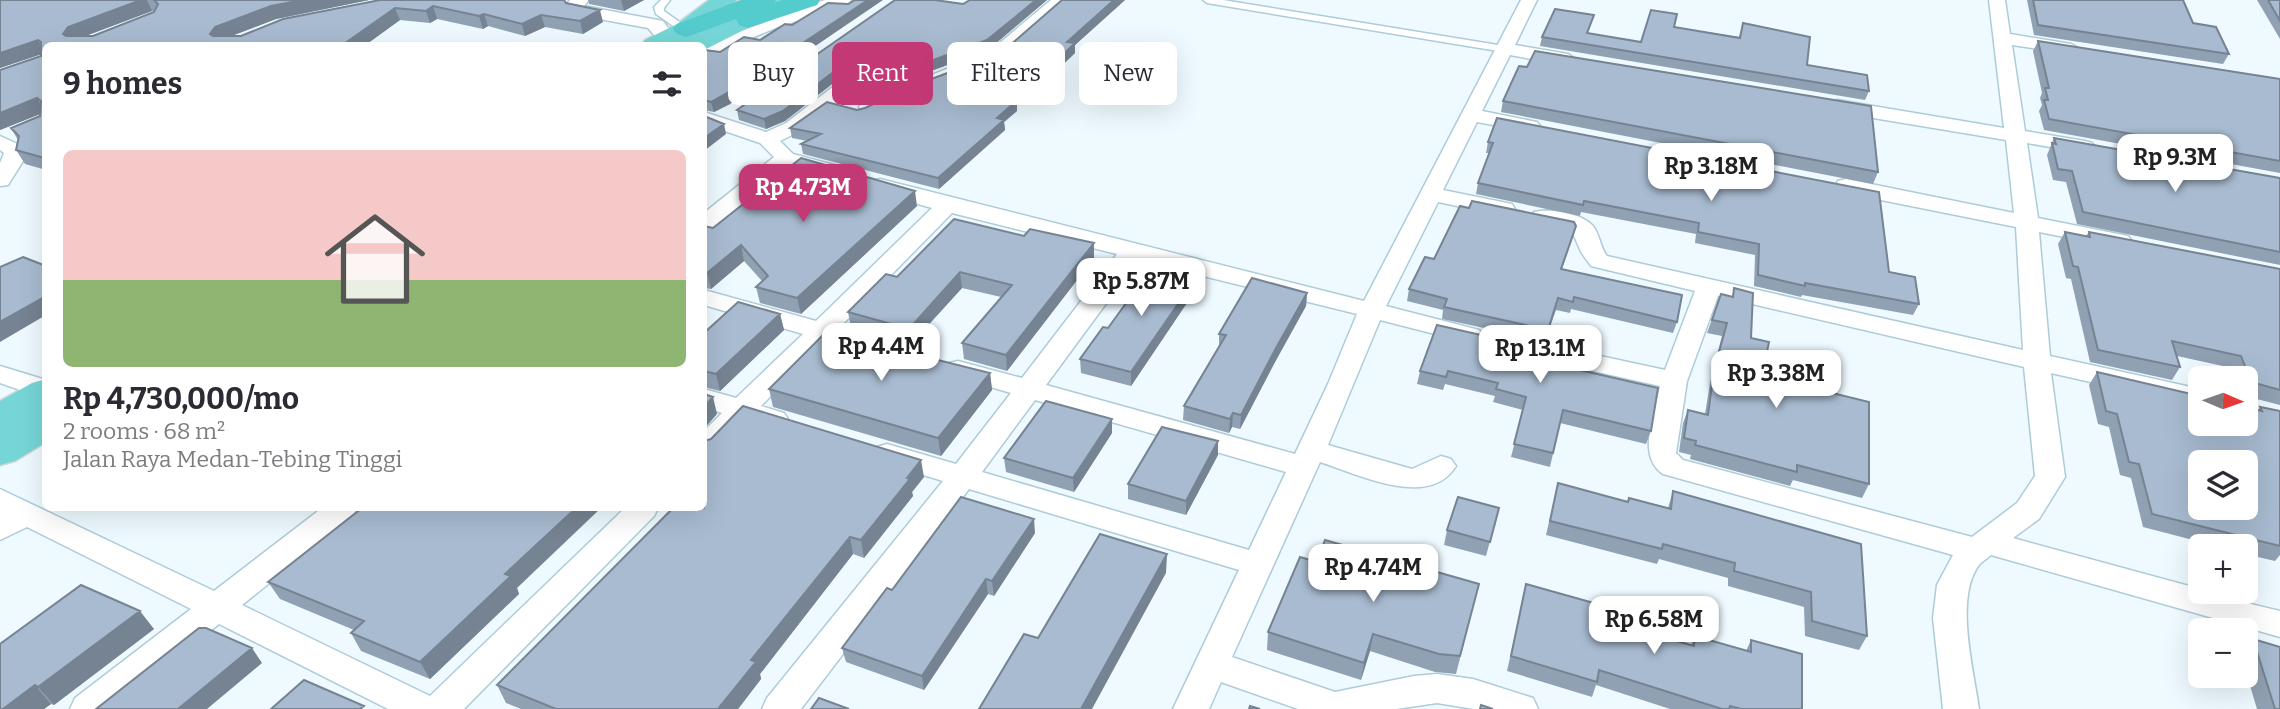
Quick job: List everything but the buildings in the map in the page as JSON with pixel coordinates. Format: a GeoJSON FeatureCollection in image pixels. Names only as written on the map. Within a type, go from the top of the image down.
{"type":"FeatureCollection","features":[{"type":"Feature","properties":{"kind":"highway"},"geometry":{"type":"LineString","coordinates":[[677,38],[725,0]]}},
{"type":"Feature","properties":{"kind":"highway"},"geometry":{"type":"LineString","coordinates":[[677,38],[784,0]]}},
{"type":"Feature","properties":{"kind":"highway"},"geometry":{"type":"LineString","coordinates":[[756,10],[808,0]]}},
{"type":"Feature","properties":{"kind":"highway"},"geometry":{"type":"LineString","coordinates":[[0,419],[42,393]]}},
{"type":"Feature","properties":{"kind":"highway"},"geometry":{"type":"LineString","coordinates":[[0,451],[42,425]]}},
{"type":"Feature","properties":{"kind":"street"},"geometry":{"type":"LineString","coordinates":[[581,0],[573,6],[578,10],[651,23],[677,38]]}},
{"type":"Feature","properties":{"kind":"street"},"geometry":{"type":"LineString","coordinates":[[707,52],[779,19],[843,0]]}},
{"type":"Feature","properties":{"kind":"street"},"geometry":{"type":"LineString","coordinates":[[933,80],[995,56],[1061,0]]}},
{"type":"Feature","properties":{"kind":"street"},"geometry":{"type":"LineString","coordinates":[[1191,709],[1214,665],[1308,458],[1370,313],[1529,0]]}},
{"type":"Feature","properties":{"kind":"street"},"geometry":{"type":"LineString","coordinates":[[1961,709],[1950,618],[1953,585],[1967,556],[2028,512],[2050,477],[2037,363],[2027,223],[1997,0]]}},
{"type":"Feature","properties":{"kind":"street"},"geometry":{"type":"LineString","coordinates":[[2001,38],[2094,53]]}},
{"type":"Feature","properties":{"kind":"street"},"geometry":{"type":"LineString","coordinates":[[1504,49],[1586,63]]}},
{"type":"Feature","properties":{"kind":"street"},"geometry":{"type":"LineString","coordinates":[[767,139],[793,127],[832,99]]}},
{"type":"Feature","properties":{"kind":"street"},"geometry":{"type":"LineString","coordinates":[[1816,102],[2109,151]]}},
{"type":"Feature","properties":{"kind":"street"},"geometry":{"type":"LineString","coordinates":[[827,103],[832,104]]}},
{"type":"Feature","properties":{"kind":"street"},"geometry":{"type":"LineString","coordinates":[[834,105],[859,112],[874,105]]}},
{"type":"Feature","properties":{"kind":"street"},"geometry":{"type":"LineString","coordinates":[[710,120],[738,110]]}},
{"type":"Feature","properties":{"kind":"street"},"geometry":{"type":"LineString","coordinates":[[1471,114],[1551,130]]}},
{"type":"Feature","properties":{"kind":"street"},"geometry":{"type":"LineString","coordinates":[[710,120],[767,139],[786,158],[947,205],[1133,250],[1370,313],[1674,382]]}},
{"type":"Feature","properties":{"kind":"street"},"geometry":{"type":"LineString","coordinates":[[0,141],[23,130]]}},
{"type":"Feature","properties":{"kind":"street"},"geometry":{"type":"LineString","coordinates":[[0,141],[15,150],[0,180]]}},
{"type":"Feature","properties":{"kind":"street"},"geometry":{"type":"LineString","coordinates":[[707,222],[786,158]]}},
{"type":"Feature","properties":{"kind":"street"},"geometry":{"type":"LineString","coordinates":[[1820,181],[2147,246]]}},
{"type":"Feature","properties":{"kind":"street"},"geometry":{"type":"LineString","coordinates":[[1431,194],[1581,226],[1586,231],[1592,254],[1599,261],[2188,395]]}},
{"type":"Feature","properties":{"kind":"street"},"geometry":{"type":"LineString","coordinates":[[707,444],[947,205]]}},
{"type":"Feature","properties":{"kind":"street"},"geometry":{"type":"LineString","coordinates":[[780,709],[962,477],[1133,250]]}},
{"type":"Feature","properties":{"kind":"street"},"geometry":{"type":"LineString","coordinates":[[1709,287],[1674,382],[1662,453],[1664,461],[1673,467],[2280,624]]}},
{"type":"Feature","properties":{"kind":"street"},"geometry":{"type":"LineString","coordinates":[[707,298],[885,349]]}},
{"type":"Feature","properties":{"kind":"street"},"geometry":{"type":"LineString","coordinates":[[938,363],[1029,389],[1308,458],[1412,479],[1427,477],[1441,466]]}},
{"type":"Feature","properties":{"kind":"street"},"geometry":{"type":"LineString","coordinates":[[0,374],[42,390]]}},
{"type":"Feature","properties":{"kind":"street"},"geometry":{"type":"LineString","coordinates":[[707,399],[794,425]]}},
{"type":"Feature","properties":{"kind":"street"},"geometry":{"type":"LineString","coordinates":[[858,445],[1258,564]]}},
{"type":"Feature","properties":{"kind":"street"},"geometry":{"type":"LineString","coordinates":[[88,709],[338,511]]}},
{"type":"Feature","properties":{"kind":"street"},"geometry":{"type":"LineString","coordinates":[[442,709],[640,511]]}},
{"type":"Feature","properties":{"kind":"street"},"geometry":{"type":"LineString","coordinates":[[8,515],[218,606],[422,709]]}},
{"type":"Feature","properties":{"kind":"street"},"geometry":{"type":"LineString","coordinates":[[1214,665],[1335,707],[1355,706],[1424,689],[1447,689],[1520,709]]}},
{"type":"Feature","properties":{"kind":"lane"},"geometry":{"type":"LineString","coordinates":[[666,0],[659,7],[659,12],[677,38]]}},
{"type":"Feature","properties":{"kind":"lane"},"geometry":{"type":"LineString","coordinates":[[1207,0],[1504,49]]}}]}
